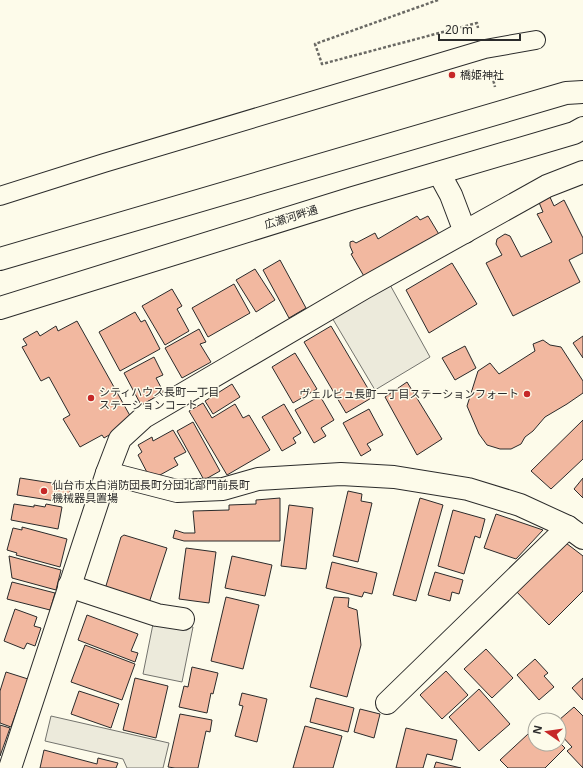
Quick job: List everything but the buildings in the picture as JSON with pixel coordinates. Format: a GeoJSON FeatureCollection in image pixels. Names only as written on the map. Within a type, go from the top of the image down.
{"type":"FeatureCollection","features":[{"type":"Feature","properties":{"kind":"street"},"geometry":{"type":"LineString","coordinates":[[0,196],[104,163],[485,49],[536,40]]}},
{"type":"Feature","properties":{"kind":"street"},"geometry":{"type":"LineString","coordinates":[[0,259],[502,111],[566,93],[583,92]]}},
{"type":"Feature","properties":{"kind":"street","name":"広瀬河畔通"},"geometry":{"type":"LineString","coordinates":[[0,308],[352,198],[574,133],[583,128]]}},
{"type":"Feature","properties":{"kind":"street"},"geometry":{"type":"LineString","coordinates":[[10,768],[69,586],[120,439],[144,417],[364,288],[547,186],[583,172]]}},
{"type":"Feature","properties":{"kind":"street"},"geometry":{"type":"LineString","coordinates":[[439,173],[451,195],[465,232]]}},
{"type":"Feature","properties":{"kind":"street"},"geometry":{"type":"LineString","coordinates":[[107,473],[177,491],[224,490],[258,479],[341,474],[394,477],[468,489],[520,504],[576,532],[387,703]]}},
{"type":"Feature","properties":{"kind":"street"},"geometry":{"type":"LineString","coordinates":[[69,586],[157,615],[184,618]]}},
{"type":"Feature","properties":{"kind":"path"},"geometry":{"type":"LineString","coordinates":[[438,0],[315,44],[322,64],[477,23],[502,111]]}},
{"type":"Feature","properties":{"kind":"shaded area"},"geometry":{"type":"Polygon","coordinates":[[[389,283],[430,357],[375,390],[331,316],[389,283]]]}},
{"type":"Feature","properties":{"kind":"shaded area"},"geometry":{"type":"Polygon","coordinates":[[[154,619],[193,627],[182,682],[143,674],[154,619]]]}},
{"type":"Feature","properties":{"kind":"shaded area"},"geometry":{"type":"Polygon","coordinates":[[[51,716],[169,743],[163,768],[127,768],[123,759],[45,741],[51,716]]]}},
{"type":"Feature","properties":{"kind":"place","name":"橋姫神社"},"geometry":{"type":"Point","coordinates":[452,75]}},
{"type":"Feature","properties":{"kind":"place","name":"ヴェルビュ長町一丁目ステーションフォート"},"geometry":{"type":"Point","coordinates":[527,394]}},
{"type":"Feature","properties":{"kind":"place","name":"シティハウス長町一丁目 ステーションコート"},"geometry":{"type":"Point","coordinates":[91,398]}},
{"type":"Feature","properties":{"kind":"place","name":"仙台市太白消防団長町分団北部門前長町 機械器具置場"},"geometry":{"type":"Point","coordinates":[44,491]}}]}
